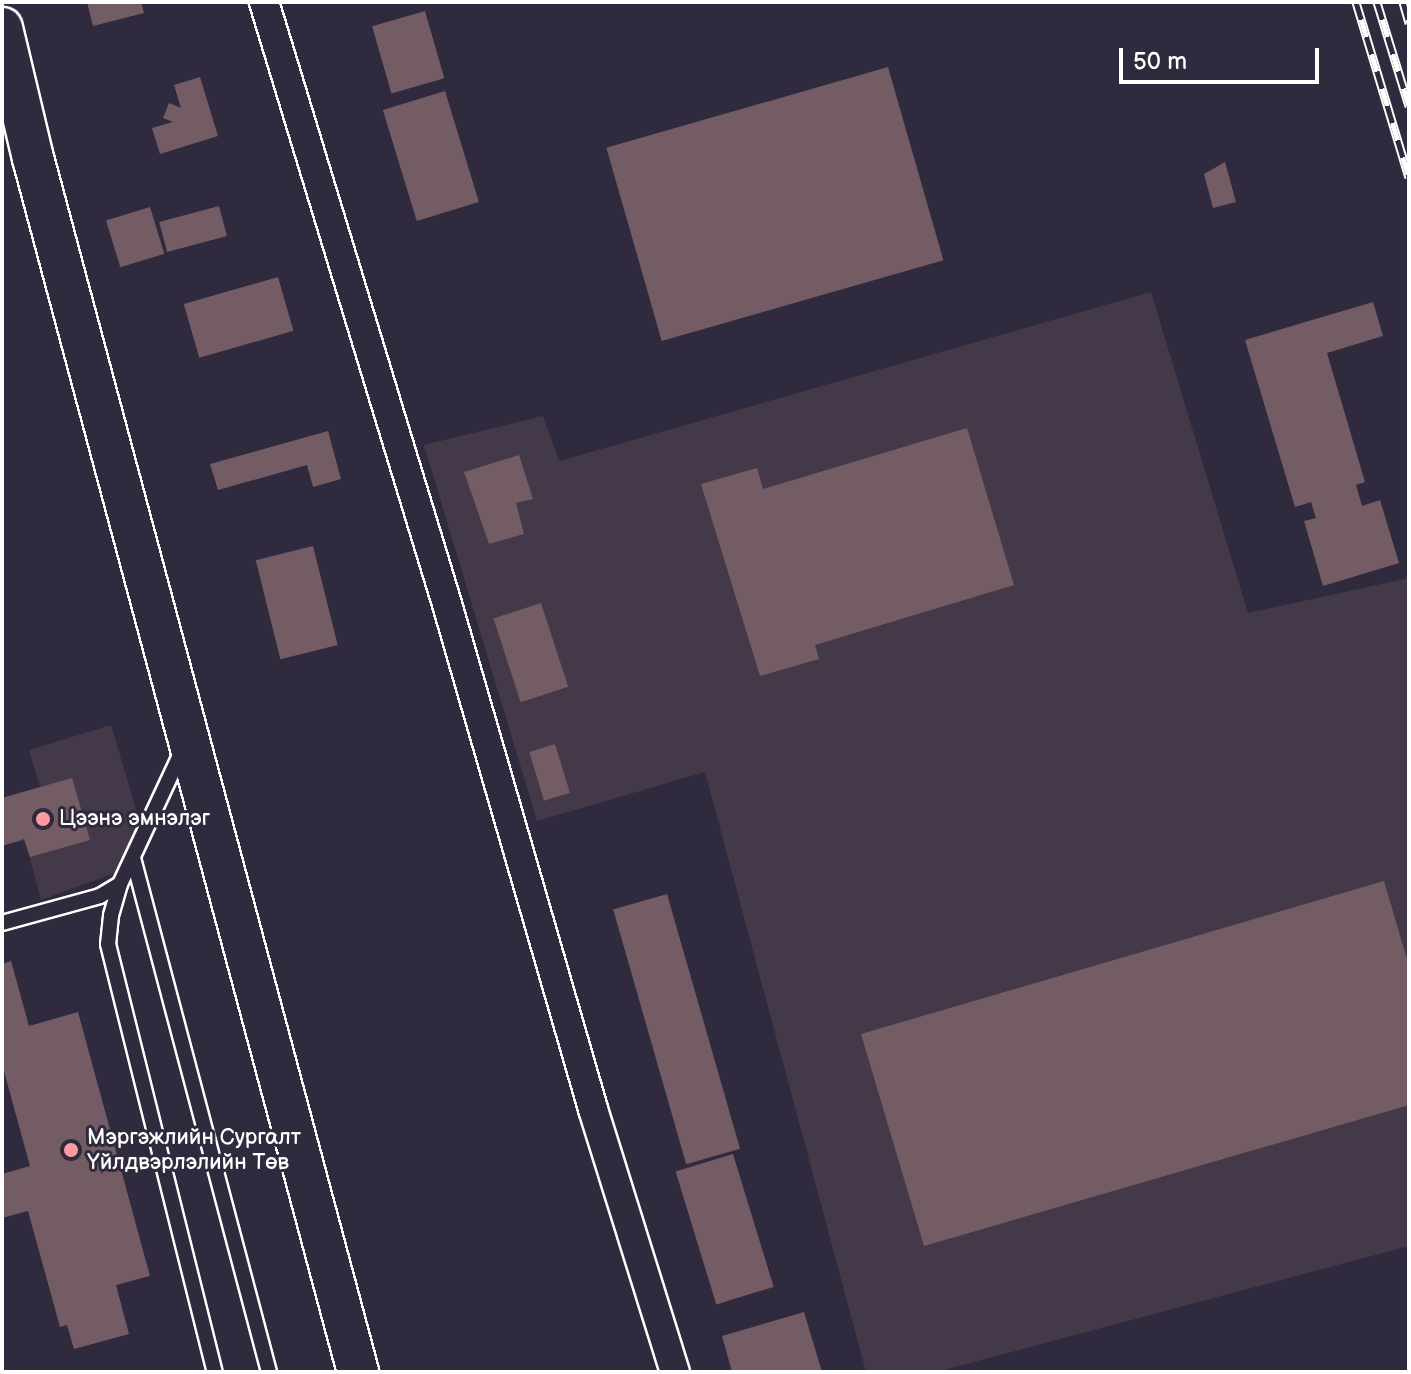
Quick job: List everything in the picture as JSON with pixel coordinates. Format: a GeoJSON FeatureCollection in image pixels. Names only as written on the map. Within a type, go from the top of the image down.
{"type":"FeatureCollection","features":[{"type":"Feature","properties":{"kind":"street"},"geometry":{"type":"LineString","coordinates":[[264,2],[447,604],[593,1109],[675,1372]]}},
{"type":"Feature","properties":{"kind":"street"},"geometry":{"type":"LineString","coordinates":[[2,28],[33,158],[190,734],[358,1372]]}},
{"type":"Feature","properties":{"kind":"lane"},"geometry":{"type":"LineString","coordinates":[[190,734],[120,884],[109,930],[112,966],[215,1372]]}},
{"type":"Feature","properties":{"kind":"lane"},"geometry":{"type":"LineString","coordinates":[[133,858],[269,1372]]}},
{"type":"Feature","properties":{"kind":"lane"},"geometry":{"type":"LineString","coordinates":[[2,923],[100,896],[120,884]]}},
{"type":"Feature","properties":{"kind":"shaded area"},"geometry":{"type":"Polygon","coordinates":[[[1151,292],[1248,613],[1409,578],[1409,1246],[936,1372],[866,1372],[705,772],[537,821],[424,445],[543,416],[559,461],[1151,292]]]}},
{"type":"Feature","properties":{"kind":"shaded area"},"geometry":{"type":"Polygon","coordinates":[[[111,725],[141,826],[120,871],[41,900],[25,840],[2,846],[2,798],[40,787],[29,750],[111,725]]]}},
{"type":"Feature","properties":{"kind":"building"},"geometry":{"type":"Polygon","coordinates":[[[87,2],[141,2],[144,13],[93,26],[87,2]]]}},
{"type":"Feature","properties":{"kind":"building"},"geometry":{"type":"Polygon","coordinates":[[[425,11],[444,78],[391,93],[372,26],[425,11]]]}},
{"type":"Feature","properties":{"kind":"building"},"geometry":{"type":"Polygon","coordinates":[[[888,67],[943,260],[662,341],[606,148],[888,67]]]}},
{"type":"Feature","properties":{"kind":"building"},"geometry":{"type":"Polygon","coordinates":[[[200,77],[218,136],[160,154],[152,128],[173,122],[163,118],[169,103],[181,108],[174,85],[200,77]]]}},
{"type":"Feature","properties":{"kind":"building"},"geometry":{"type":"Polygon","coordinates":[[[445,91],[479,202],[417,221],[383,110],[445,91]]]}},
{"type":"Feature","properties":{"kind":"building"},"geometry":{"type":"Polygon","coordinates":[[[1225,162],[1236,202],[1213,208],[1204,174],[1225,162]]]}},
{"type":"Feature","properties":{"kind":"building"},"geometry":{"type":"Polygon","coordinates":[[[219,206],[227,236],[167,252],[159,222],[219,206]]]}},
{"type":"Feature","properties":{"kind":"building"},"geometry":{"type":"Polygon","coordinates":[[[150,207],[164,254],[120,267],[106,220],[150,207]]]}},
{"type":"Feature","properties":{"kind":"building"},"geometry":{"type":"Polygon","coordinates":[[[278,277],[293,331],[199,358],[184,304],[278,277]]]}},
{"type":"Feature","properties":{"kind":"building"},"geometry":{"type":"Polygon","coordinates":[[[1373,302],[1383,336],[1327,353],[1365,482],[1356,485],[1362,506],[1380,500],[1399,563],[1323,586],[1304,521],[1316,518],[1311,502],[1295,507],[1245,340],[1373,302]]]}},
{"type":"Feature","properties":{"kind":"building"},"geometry":{"type":"Polygon","coordinates":[[[967,428],[1014,585],[815,645],[819,659],[760,676],[701,484],[757,468],[763,489],[967,428]]]}},
{"type":"Feature","properties":{"kind":"building"},"geometry":{"type":"Polygon","coordinates":[[[328,431],[341,479],[313,487],[307,465],[218,490],[210,464],[328,431]]]}},
{"type":"Feature","properties":{"kind":"building"},"geometry":{"type":"Polygon","coordinates":[[[519,455],[533,499],[516,503],[524,534],[489,544],[464,472],[519,455]]]}},
{"type":"Feature","properties":{"kind":"building"},"geometry":{"type":"Polygon","coordinates":[[[313,546],[338,645],[280,659],[256,560],[313,546]]]}},
{"type":"Feature","properties":{"kind":"building"},"geometry":{"type":"Polygon","coordinates":[[[541,603],[568,687],[521,702],[493,618],[541,603]]]}},
{"type":"Feature","properties":{"kind":"building"},"geometry":{"type":"Polygon","coordinates":[[[555,744],[570,793],[544,801],[529,752],[555,744]]]}},
{"type":"Feature","properties":{"kind":"building","name":"Цээнэ эмнэлэг"},"geometry":{"type":"Polygon","coordinates":[[[72,778],[90,840],[30,857],[24,839],[2,846],[2,798],[72,778]]]}},
{"type":"Feature","properties":{"kind":"building"},"geometry":{"type":"Polygon","coordinates":[[[1384,881],[1409,966],[1409,1105],[924,1246],[861,1034],[1384,881]]]}},
{"type":"Feature","properties":{"kind":"building"},"geometry":{"type":"Polygon","coordinates":[[[667,894],[740,1149],[686,1164],[613,909],[667,894]]]}},
{"type":"Feature","properties":{"kind":"building","name":"Мэргэжлийн Сургалт Үйлдвэрлэлийн Төв"},"geometry":{"type":"Polygon","coordinates":[[[11,961],[29,1026],[78,1012],[150,1276],[116,1285],[129,1334],[74,1349],[67,1325],[60,1327],[28,1211],[2,1218],[2,1174],[30,1166],[2,1064],[2,964],[11,961]]]}},
{"type":"Feature","properties":{"kind":"building"},"geometry":{"type":"Polygon","coordinates":[[[733,1154],[774,1287],[716,1304],[676,1172],[733,1154]]]}},
{"type":"Feature","properties":{"kind":"building"},"geometry":{"type":"Polygon","coordinates":[[[804,1312],[822,1372],[732,1372],[722,1336],[804,1312]]]}},
{"type":"Feature","properties":{"kind":"railway"},"geometry":{"type":"LineString","coordinates":[[1356,2],[1409,177]]}},
{"type":"Feature","properties":{"kind":"railway"},"geometry":{"type":"LineString","coordinates":[[1377,2],[1409,106]]}},
{"type":"Feature","properties":{"kind":"railway"},"geometry":{"type":"LineString","coordinates":[[1403,2],[1409,23]]}},
{"type":"Feature","properties":{"kind":"place","name":"Цээнэ эмнэлэг"},"geometry":{"type":"Point","coordinates":[43,819]}},
{"type":"Feature","properties":{"kind":"place","name":"Мэргэжлийн Сургалт Үйлдвэрлэлийн Төв"},"geometry":{"type":"Point","coordinates":[71,1150]}}]}
